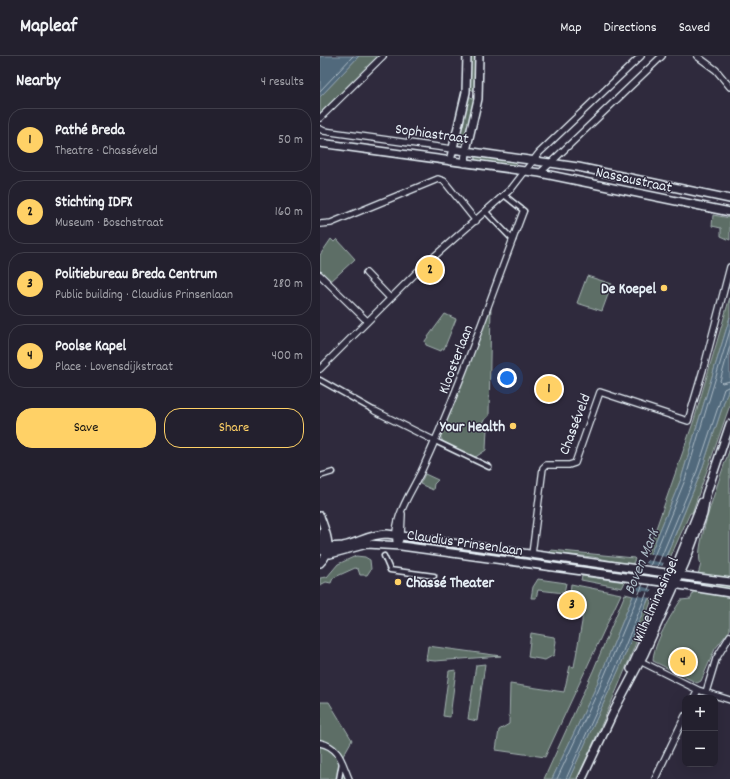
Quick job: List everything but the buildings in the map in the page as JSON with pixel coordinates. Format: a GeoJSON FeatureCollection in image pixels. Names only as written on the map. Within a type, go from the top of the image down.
{"type":"FeatureCollection","features":[{"type":"Feature","properties":{"kind":"street"},"geometry":{"type":"LineString","coordinates":[[320,118],[383,56]]}},
{"type":"Feature","properties":{"kind":"street"},"geometry":{"type":"LineString","coordinates":[[450,161],[466,92],[467,56]]}},
{"type":"Feature","properties":{"kind":"street"},"geometry":{"type":"LineString","coordinates":[[465,163],[466,151],[478,94],[480,56]]}},
{"type":"Feature","properties":{"kind":"street"},"geometry":{"type":"LineString","coordinates":[[533,172],[533,160],[641,56]]}},
{"type":"Feature","properties":{"kind":"street"},"geometry":{"type":"LineString","coordinates":[[320,369],[427,263],[517,183],[550,163],[662,56]]}},
{"type":"Feature","properties":{"kind":"street"},"geometry":{"type":"LineString","coordinates":[[697,56],[716,70],[730,87]]}},
{"type":"Feature","properties":{"kind":"street"},"geometry":{"type":"LineString","coordinates":[[466,92],[478,94]]}},
{"type":"Feature","properties":{"kind":"street","name":"Sophiastraat"},"geometry":{"type":"LineString","coordinates":[[320,129],[324,131],[542,162]]}},
{"type":"Feature","properties":{"kind":"street","name":"Sophiastraat"},"geometry":{"type":"LineString","coordinates":[[320,143],[533,172]]}},
{"type":"Feature","properties":{"kind":"street","name":"Nassaustraat"},"geometry":{"type":"LineString","coordinates":[[542,162],[730,199]]}},
{"type":"Feature","properties":{"kind":"street","name":"Nassaustraat"},"geometry":{"type":"LineString","coordinates":[[533,172],[730,212]]}},
{"type":"Feature","properties":{"kind":"street"},"geometry":{"type":"LineString","coordinates":[[320,224],[331,223],[433,180],[439,179],[444,181],[476,221]]}},
{"type":"Feature","properties":{"kind":"street"},"geometry":{"type":"LineString","coordinates":[[504,195],[524,211]]}},
{"type":"Feature","properties":{"kind":"street","name":"Kloosterlaan"},"geometry":{"type":"LineString","coordinates":[[397,546],[402,512],[435,441],[524,211]]}},
{"type":"Feature","properties":{"kind":"street"},"geometry":{"type":"LineString","coordinates":[[486,212],[513,240]]}},
{"type":"Feature","properties":{"kind":"street","name":"Chasséveld"},"geometry":{"type":"LineString","coordinates":[[532,554],[543,468],[546,465],[568,465],[575,463],[600,392],[688,422],[730,267]]}},
{"type":"Feature","properties":{"kind":"street"},"geometry":{"type":"LineString","coordinates":[[366,273],[390,298]]}},
{"type":"Feature","properties":{"kind":"street"},"geometry":{"type":"LineString","coordinates":[[320,275],[367,321]]}},
{"type":"Feature","properties":{"kind":"street"},"geometry":{"type":"LineString","coordinates":[[320,380],[375,411],[489,467]]}},
{"type":"Feature","properties":{"kind":"street","name":"Wilhelminasingel"},"geometry":{"type":"LineString","coordinates":[[582,779],[615,709],[640,661],[677,575],[697,513],[706,495],[728,440],[730,424]]}},
{"type":"Feature","properties":{"kind":"street"},"geometry":{"type":"LineString","coordinates":[[320,476],[333,472]]}},
{"type":"Feature","properties":{"kind":"street"},"geometry":{"type":"LineString","coordinates":[[320,516],[328,537],[320,563]]}},
{"type":"Feature","properties":{"kind":"street","name":"Claudius Prinsenlaan"},"geometry":{"type":"LineString","coordinates":[[324,549],[343,546],[371,536],[398,536],[730,582]]}},
{"type":"Feature","properties":{"kind":"street","name":"Claudius Prinsenlaan"},"geometry":{"type":"LineString","coordinates":[[324,549],[367,544],[397,546],[730,593]]}},
{"type":"Feature","properties":{"kind":"street","name":"Claudius Prinsenlaan"},"geometry":{"type":"LineString","coordinates":[[530,564],[532,554]]}},
{"type":"Feature","properties":{"kind":"street"},"geometry":{"type":"LineString","coordinates":[[384,556],[390,570],[434,576]]}},
{"type":"Feature","properties":{"kind":"street","name":"Wilhelminasingel"},"geometry":{"type":"LineString","coordinates":[[615,709],[621,692],[673,584]]}},
{"type":"Feature","properties":{"kind":"street"},"geometry":{"type":"LineString","coordinates":[[706,692],[716,659],[730,636]]}},
{"type":"Feature","properties":{"kind":"street"},"geometry":{"type":"LineString","coordinates":[[640,661],[698,690],[730,700]]}},
{"type":"Feature","properties":{"kind":"street"},"geometry":{"type":"LineString","coordinates":[[696,695],[698,690]]}},
{"type":"Feature","properties":{"kind":"street"},"geometry":{"type":"LineString","coordinates":[[655,779],[682,722]]}},
{"type":"Feature","properties":{"kind":"street"},"geometry":{"type":"LineString","coordinates":[[320,743],[333,748],[343,760],[349,779]]}},
{"type":"Feature","properties":{"kind":"street"},"geometry":{"type":"LineString","coordinates":[[339,779],[343,760]]}},
{"type":"Feature","properties":{"kind":"green space"},"geometry":{"type":"Polygon","coordinates":[[[359,56],[380,56],[320,115],[320,97],[359,56]]]}},
{"type":"Feature","properties":{"kind":"green space"},"geometry":{"type":"Polygon","coordinates":[[[470,56],[477,56],[474,91],[469,88],[470,56]]]}},
{"type":"Feature","properties":{"kind":"green space"},"geometry":{"type":"Polygon","coordinates":[[[469,96],[474,99],[464,143],[456,143],[466,99],[469,96]]]}},
{"type":"Feature","properties":{"kind":"green space"},"geometry":{"type":"Polygon","coordinates":[[[476,154],[520,160],[513,168],[475,162],[476,154]]]}},
{"type":"Feature","properties":{"kind":"green space"},"geometry":{"type":"Polygon","coordinates":[[[713,215],[730,218],[730,240],[721,236],[721,228],[712,226],[713,215]]]}},
{"type":"Feature","properties":{"kind":"green space"},"geometry":{"type":"Polygon","coordinates":[[[331,239],[334,242],[337,239],[355,259],[330,282],[320,273],[320,255],[331,239]]]}},
{"type":"Feature","properties":{"kind":"green space"},"geometry":{"type":"Polygon","coordinates":[[[587,276],[612,284],[602,311],[577,303],[587,276]]]}},
{"type":"Feature","properties":{"kind":"green space"},"geometry":{"type":"Polygon","coordinates":[[[730,297],[730,317],[681,479],[650,555],[647,554],[694,420],[730,297]]]}},
{"type":"Feature","properties":{"kind":"green space"},"geometry":{"type":"Polygon","coordinates":[[[491,305],[489,416],[482,422],[487,428],[486,450],[474,458],[443,442],[440,436],[491,305]]]}},
{"type":"Feature","properties":{"kind":"green space"},"geometry":{"type":"Polygon","coordinates":[[[445,314],[456,319],[444,349],[441,351],[426,345],[425,341],[445,314]]]}},
{"type":"Feature","properties":{"kind":"green space"},"geometry":{"type":"Polygon","coordinates":[[[730,384],[730,405],[692,513],[690,513],[670,558],[666,557],[701,472],[730,384]]]}},
{"type":"Feature","properties":{"kind":"green space"},"geometry":{"type":"Polygon","coordinates":[[[730,448],[730,630],[715,649],[701,681],[697,683],[653,661],[659,638],[672,613],[681,600],[691,599],[701,564],[699,556],[705,526],[730,448]]]}},
{"type":"Feature","properties":{"kind":"green space"},"geometry":{"type":"Polygon","coordinates":[[[425,474],[438,480],[434,484],[433,490],[420,484],[425,474]]]}},
{"type":"Feature","properties":{"kind":"green space"},"geometry":{"type":"Polygon","coordinates":[[[551,550],[635,559],[632,565],[593,557],[550,553],[551,550]]]}},
{"type":"Feature","properties":{"kind":"green space"},"geometry":{"type":"Polygon","coordinates":[[[356,556],[365,557],[370,560],[371,569],[367,575],[360,575],[358,569],[355,568],[333,578],[331,583],[326,582],[320,585],[320,578],[327,577],[338,564],[356,556]]]}},
{"type":"Feature","properties":{"kind":"green space"},"geometry":{"type":"Polygon","coordinates":[[[582,576],[625,582],[622,588],[581,580],[582,576]]]}},
{"type":"Feature","properties":{"kind":"green space"},"geometry":{"type":"Polygon","coordinates":[[[538,579],[566,583],[564,593],[538,590],[536,598],[531,598],[533,587],[538,579]]]}},
{"type":"Feature","properties":{"kind":"green space"},"geometry":{"type":"Polygon","coordinates":[[[571,584],[621,594],[545,757],[496,750],[499,730],[509,724],[510,684],[564,692],[570,666],[574,667],[582,622],[583,596],[570,594],[571,584]]]}},
{"type":"Feature","properties":{"kind":"green space"},"geometry":{"type":"Polygon","coordinates":[[[625,594],[633,596],[595,689],[552,779],[544,779],[593,671],[625,594]]]}},
{"type":"Feature","properties":{"kind":"green space"},"geometry":{"type":"Polygon","coordinates":[[[649,598],[652,599],[644,622],[607,712],[577,779],[569,779],[619,669],[649,598]]]}},
{"type":"Feature","properties":{"kind":"green space"},"geometry":{"type":"Polygon","coordinates":[[[531,633],[554,637],[556,641],[554,655],[545,660],[528,657],[531,633]]]}},
{"type":"Feature","properties":{"kind":"green space"},"geometry":{"type":"Polygon","coordinates":[[[428,646],[501,656],[435,661],[426,660],[428,646]]]}},
{"type":"Feature","properties":{"kind":"green space"},"geometry":{"type":"Polygon","coordinates":[[[485,664],[477,721],[468,719],[476,665],[485,664]]]}},
{"type":"Feature","properties":{"kind":"green space"},"geometry":{"type":"Polygon","coordinates":[[[456,670],[450,717],[443,716],[449,671],[456,670]]]}},
{"type":"Feature","properties":{"kind":"green space"},"geometry":{"type":"Polygon","coordinates":[[[320,702],[329,702],[352,740],[343,756],[350,779],[320,779],[320,702]]]}},
{"type":"Feature","properties":{"kind":"water"},"geometry":{"type":"Polygon","coordinates":[[[320,56],[359,56],[320,97],[320,56]]]}},
{"type":"Feature","properties":{"kind":"water"},"geometry":{"type":"Polygon","coordinates":[[[730,317],[730,384],[701,472],[619,669],[569,779],[552,779],[595,689],[681,479],[730,317]]]}},
{"type":"Feature","properties":{"kind":"pier"},"geometry":{"type":"Polygon","coordinates":[[[648,554],[668,557],[665,563],[646,560],[648,554]]]}},
{"type":"Feature","properties":{"kind":"pier"},"geometry":{"type":"Polygon","coordinates":[[[645,562],[649,565],[664,566],[654,590],[640,586],[634,589],[645,562]]]}},
{"type":"Feature","properties":{"kind":"pier"},"geometry":{"type":"Polygon","coordinates":[[[634,589],[653,592],[651,598],[631,595],[634,589]]]}},
{"type":"Feature","properties":{"kind":"place","name":"Stichting IDFX"},"geometry":{"type":"Point","coordinates":[430,270]}},
{"type":"Feature","properties":{"kind":"place","name":"De Koepel"},"geometry":{"type":"Point","coordinates":[664,288]}},
{"type":"Feature","properties":{"kind":"place","name":"Pathé Breda"},"geometry":{"type":"Point","coordinates":[549,389]}},
{"type":"Feature","properties":{"kind":"place","name":"Your Health"},"geometry":{"type":"Point","coordinates":[513,426]}},
{"type":"Feature","properties":{"kind":"place","name":"Chassé Theater"},"geometry":{"type":"Point","coordinates":[398,582]}},
{"type":"Feature","properties":{"kind":"place","name":"Politiebureau Breda Centrum"},"geometry":{"type":"Point","coordinates":[572,605]}},
{"type":"Feature","properties":{"kind":"place","name":"Poolse Kapel"},"geometry":{"type":"Point","coordinates":[683,662]}},
{"type":"Feature","properties":{"kind":"water label","name":"Boven Mark"},"geometry":{"type":"Point","coordinates":[640,561]}}]}
